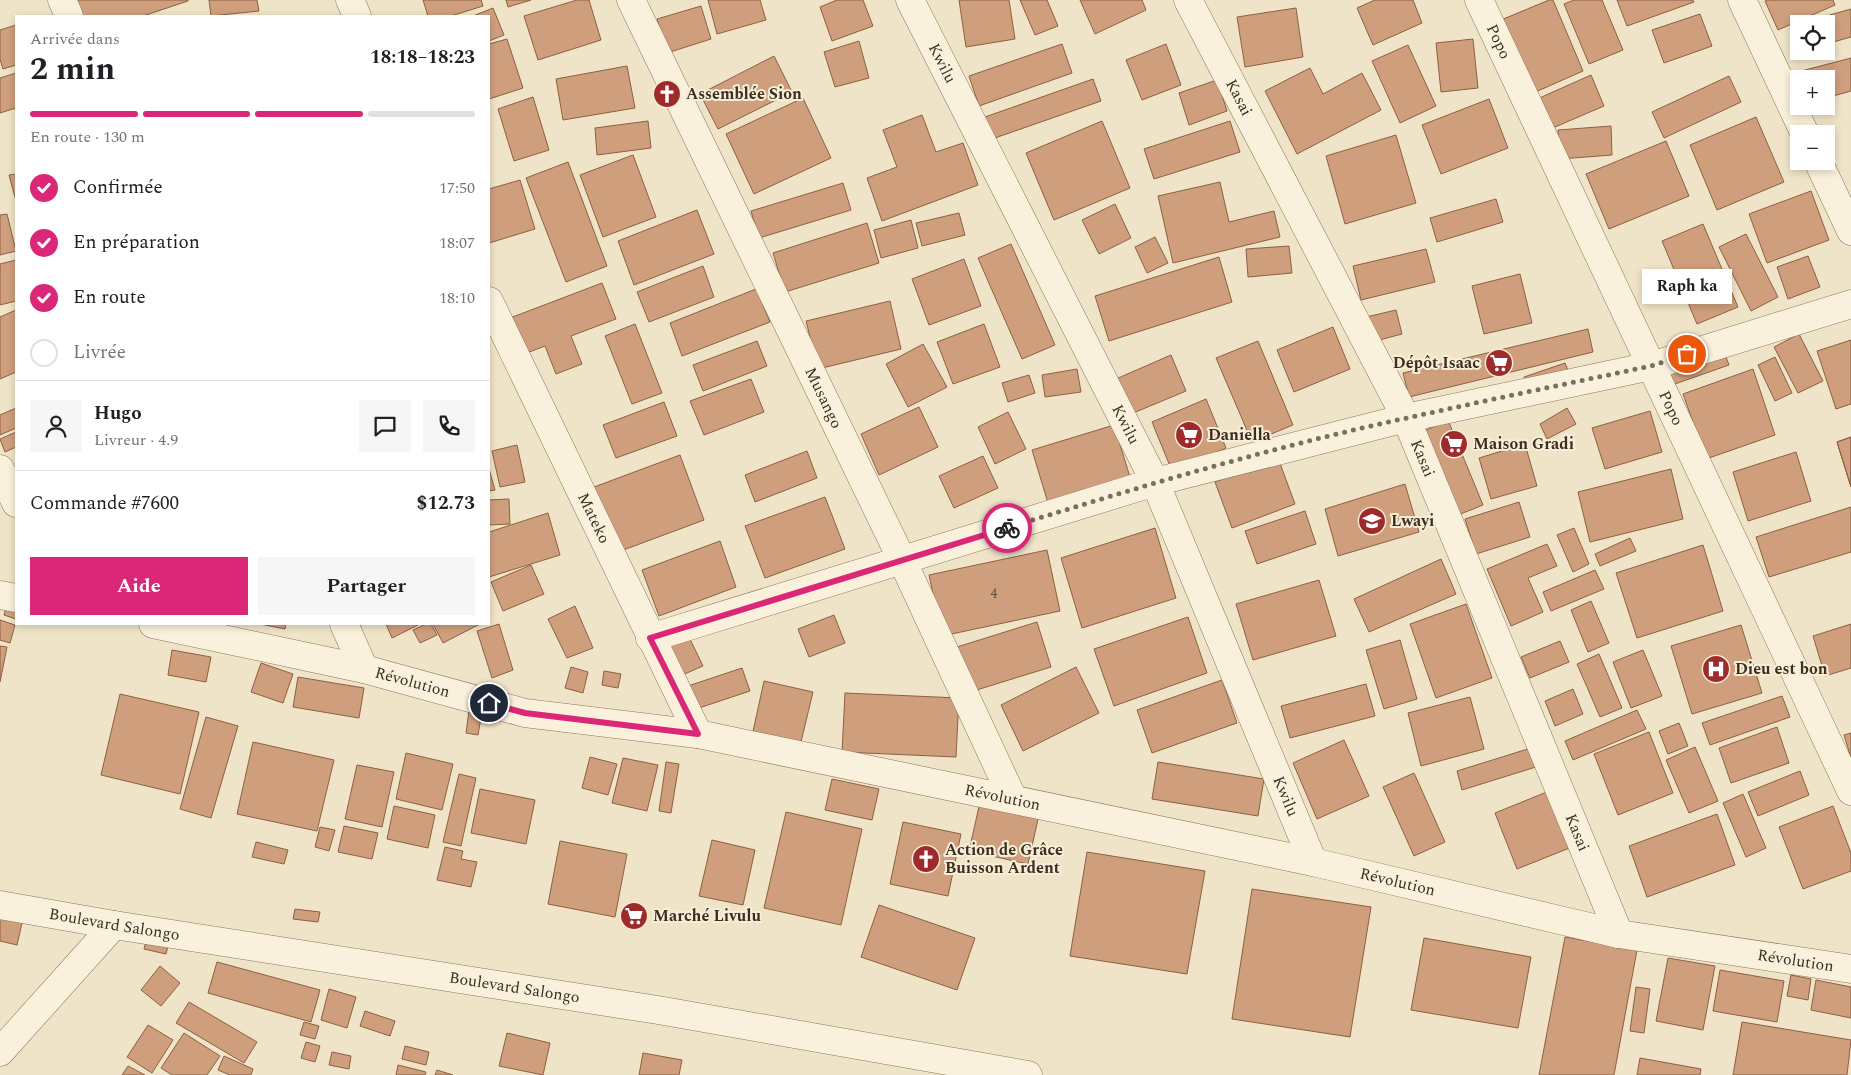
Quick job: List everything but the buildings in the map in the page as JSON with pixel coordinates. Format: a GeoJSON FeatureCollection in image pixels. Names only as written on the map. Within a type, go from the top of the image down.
{"type":"FeatureCollection","features":[{"type":"Feature","properties":{"kind":"street"},"geometry":{"type":"LineString","coordinates":[[62,0],[69,15]]}},
{"type":"Feature","properties":{"kind":"street"},"geometry":{"type":"LineString","coordinates":[[350,0],[357,15]]}},
{"type":"Feature","properties":{"kind":"street","name":"Musango"},"geometry":{"type":"LineString","coordinates":[[631,0],[902,560],[1013,799]]}},
{"type":"Feature","properties":{"kind":"street","name":"Kwilu"},"geometry":{"type":"LineString","coordinates":[[910,0],[1155,482],[1313,862]]}},
{"type":"Feature","properties":{"kind":"street","name":"Kasai"},"geometry":{"type":"LineString","coordinates":[[1188,0],[1406,418],[1619,934]]}},
{"type":"Feature","properties":{"kind":"street","name":"Popo"},"geometry":{"type":"LineString","coordinates":[[1479,0],[1851,791]]}},
{"type":"Feature","properties":{"kind":"street"},"geometry":{"type":"LineString","coordinates":[[1742,0],[1801,125]]}},
{"type":"Feature","properties":{"kind":"street"},"geometry":{"type":"LineString","coordinates":[[1822,170],[1851,231]]}},
{"type":"Feature","properties":{"kind":"street","name":"Mateko"},"geometry":{"type":"LineString","coordinates":[[490,303],[698,734]]}},
{"type":"Feature","properties":{"kind":"street"},"geometry":{"type":"LineString","coordinates":[[650,638],[1155,482],[1406,418],[1651,366],[1851,304]]}},
{"type":"Feature","properties":{"kind":"street"},"geometry":{"type":"LineString","coordinates":[[0,469],[15,501]]}},
{"type":"Feature","properties":{"kind":"street"},"geometry":{"type":"LineString","coordinates":[[0,595],[15,598]]}},
{"type":"Feature","properties":{"kind":"street","name":"Révolution"},"geometry":{"type":"LineString","coordinates":[[158,625],[364,669],[525,713],[698,734],[1313,862],[1619,934],[1851,969]]}},
{"type":"Feature","properties":{"kind":"street"},"geometry":{"type":"LineString","coordinates":[[344,625],[364,669]]}},
{"type":"Feature","properties":{"kind":"street","name":"Boulevard Salongo"},"geometry":{"type":"LineString","coordinates":[[0,905],[114,925],[658,1010],[1028,1075]]}},
{"type":"Feature","properties":{"kind":"street"},"geometry":{"type":"LineString","coordinates":[[0,1052],[114,925]]}},
{"type":"Feature","properties":{"kind":"way so far"},"geometry":{"type":"LineString","coordinates":[[1007,528],[1155,482],[1290,447],[1406,418],[1651,366],[1687,354]]}},
{"type":"Feature","properties":{"kind":"place","name":"Assemblée Sion"},"geometry":{"type":"Point","coordinates":[667,94]}},
{"type":"Feature","properties":{"kind":"place","name":"Raph ka"},"geometry":{"type":"Point","coordinates":[1687,354]}},
{"type":"Feature","properties":{"kind":"place","name":"Dépôt Isaac"},"geometry":{"type":"Point","coordinates":[1499,363]}},
{"type":"Feature","properties":{"kind":"place","name":"Daniella"},"geometry":{"type":"Point","coordinates":[1189,435]}},
{"type":"Feature","properties":{"kind":"place","name":"Maison Gradi"},"geometry":{"type":"Point","coordinates":[1454,444]}},
{"type":"Feature","properties":{"kind":"place","name":"Lwayi"},"geometry":{"type":"Point","coordinates":[1372,521]}},
{"type":"Feature","properties":{"kind":"place","name":"Dieu est bon"},"geometry":{"type":"Point","coordinates":[1716,669]}},
{"type":"Feature","properties":{"kind":"place","name":"Action de Grâce Buisson Ardent"},"geometry":{"type":"Point","coordinates":[926,859]}},
{"type":"Feature","properties":{"kind":"place","name":"Marché Livulu"},"geometry":{"type":"Point","coordinates":[634,916]}},
{"type":"Feature","properties":{"kind":"route"},"geometry":{"type":"LineString","coordinates":[[489,703],[525,713],[698,734],[650,638],[1007,528]]}}]}
